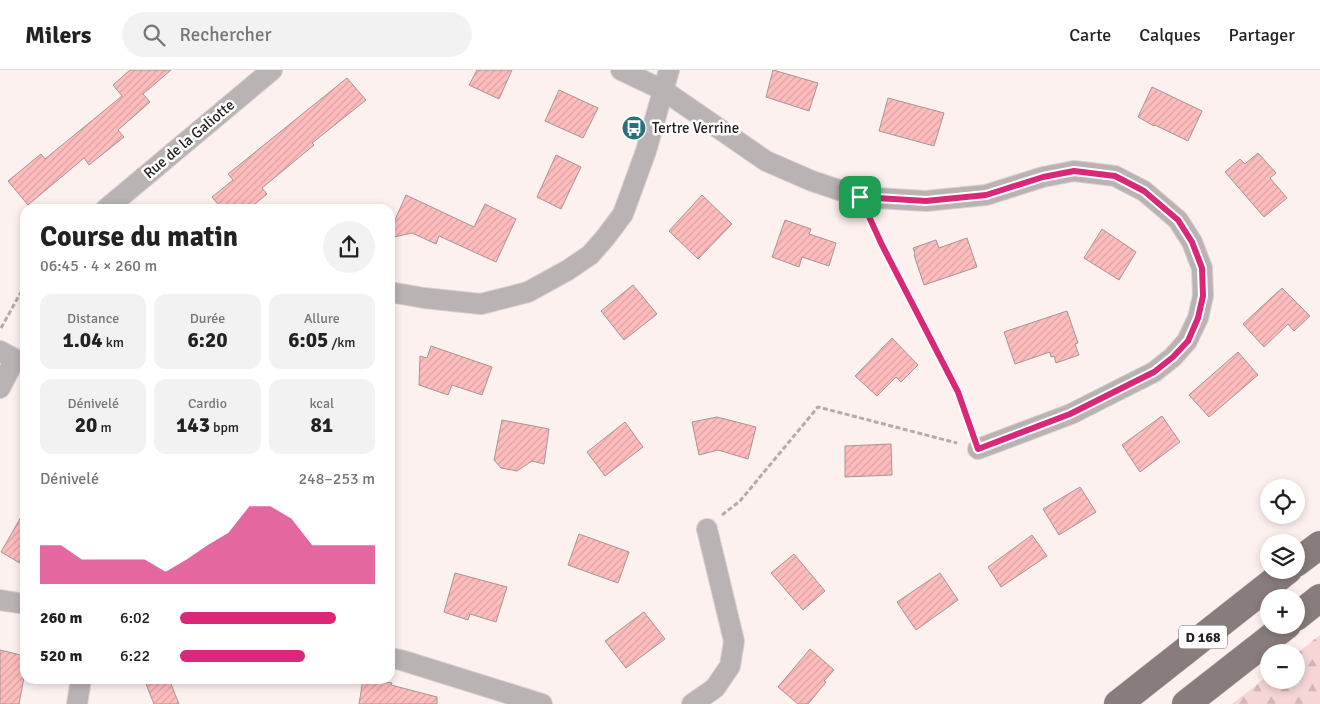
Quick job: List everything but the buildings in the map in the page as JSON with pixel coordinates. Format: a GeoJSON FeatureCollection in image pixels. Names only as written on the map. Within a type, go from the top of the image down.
{"type":"FeatureCollection","features":[{"type":"Feature","properties":{"kind":"main road"},"geometry":{"type":"LineString","coordinates":[[1305,557],[1320,545]]}},
{"type":"Feature","properties":{"kind":"main road","name":"D 168"},"geometry":{"type":"LineString","coordinates":[[1118,704],[1277,579]]}},
{"type":"Feature","properties":{"kind":"main road"},"geometry":{"type":"LineString","coordinates":[[1305,610],[1320,598]]}},
{"type":"Feature","properties":{"kind":"main road","name":"D 168"},"geometry":{"type":"LineString","coordinates":[[1186,704],[1275,634]]}},
{"type":"Feature","properties":{"kind":"street","name":"Rue de la Galiotte"},"geometry":{"type":"LineString","coordinates":[[112,204],[272,70]]}},
{"type":"Feature","properties":{"kind":"street"},"geometry":{"type":"LineString","coordinates":[[622,70],[663,90],[766,161],[812,181],[860,197],[926,201],[986,195],[1043,177],[1074,171],[1115,176],[1144,191],[1178,220],[1192,242],[1202,268],[1203,296],[1198,318],[1188,341],[1173,357],[1154,372],[1070,414],[978,449]]}},
{"type":"Feature","properties":{"kind":"street"},"geometry":{"type":"LineString","coordinates":[[395,293],[482,304],[528,292],[568,270],[590,255],[622,214],[646,151],[669,70]]}},
{"type":"Feature","properties":{"kind":"street"},"geometry":{"type":"LineString","coordinates":[[0,351],[15,359],[0,388]]}},
{"type":"Feature","properties":{"kind":"street"},"geometry":{"type":"LineString","coordinates":[[692,704],[715,688],[730,666],[734,641],[707,529]]}},
{"type":"Feature","properties":{"kind":"street"},"geometry":{"type":"LineString","coordinates":[[0,600],[20,603]]}},
{"type":"Feature","properties":{"kind":"street"},"geometry":{"type":"LineString","coordinates":[[395,659],[542,704]]}},
{"type":"Feature","properties":{"kind":"street"},"geometry":{"type":"LineString","coordinates":[[77,704],[80,684]]}},
{"type":"Feature","properties":{"kind":"path"},"geometry":{"type":"LineString","coordinates":[[860,197],[882,245],[958,392],[978,449]]}},
{"type":"Feature","properties":{"kind":"path"},"geometry":{"type":"LineString","coordinates":[[0,329],[20,294]]}},
{"type":"Feature","properties":{"kind":"path"},"geometry":{"type":"LineString","coordinates":[[707,529],[740,500],[818,407],[978,449]]}},
{"type":"Feature","properties":{"kind":"green space"},"geometry":{"type":"Polygon","coordinates":[[[1320,635],[1320,704],[1232,704],[1260,682],[1260,689],[1305,689],[1305,647],[1320,635]]]}},
{"type":"Feature","properties":{"kind":"place","name":"Tertre Verrine"},"geometry":{"type":"Point","coordinates":[634,128]}},
{"type":"Feature","properties":{"kind":"route"},"geometry":{"type":"LineString","coordinates":[[1074,171],[1115,176],[1144,191],[1178,220],[1192,242],[1202,268],[1203,296],[1198,318],[1188,341],[1173,357],[1154,372],[1070,414],[978,449],[958,392],[882,245],[860,197],[926,201],[986,195],[1043,177],[1074,171]]}}]}
